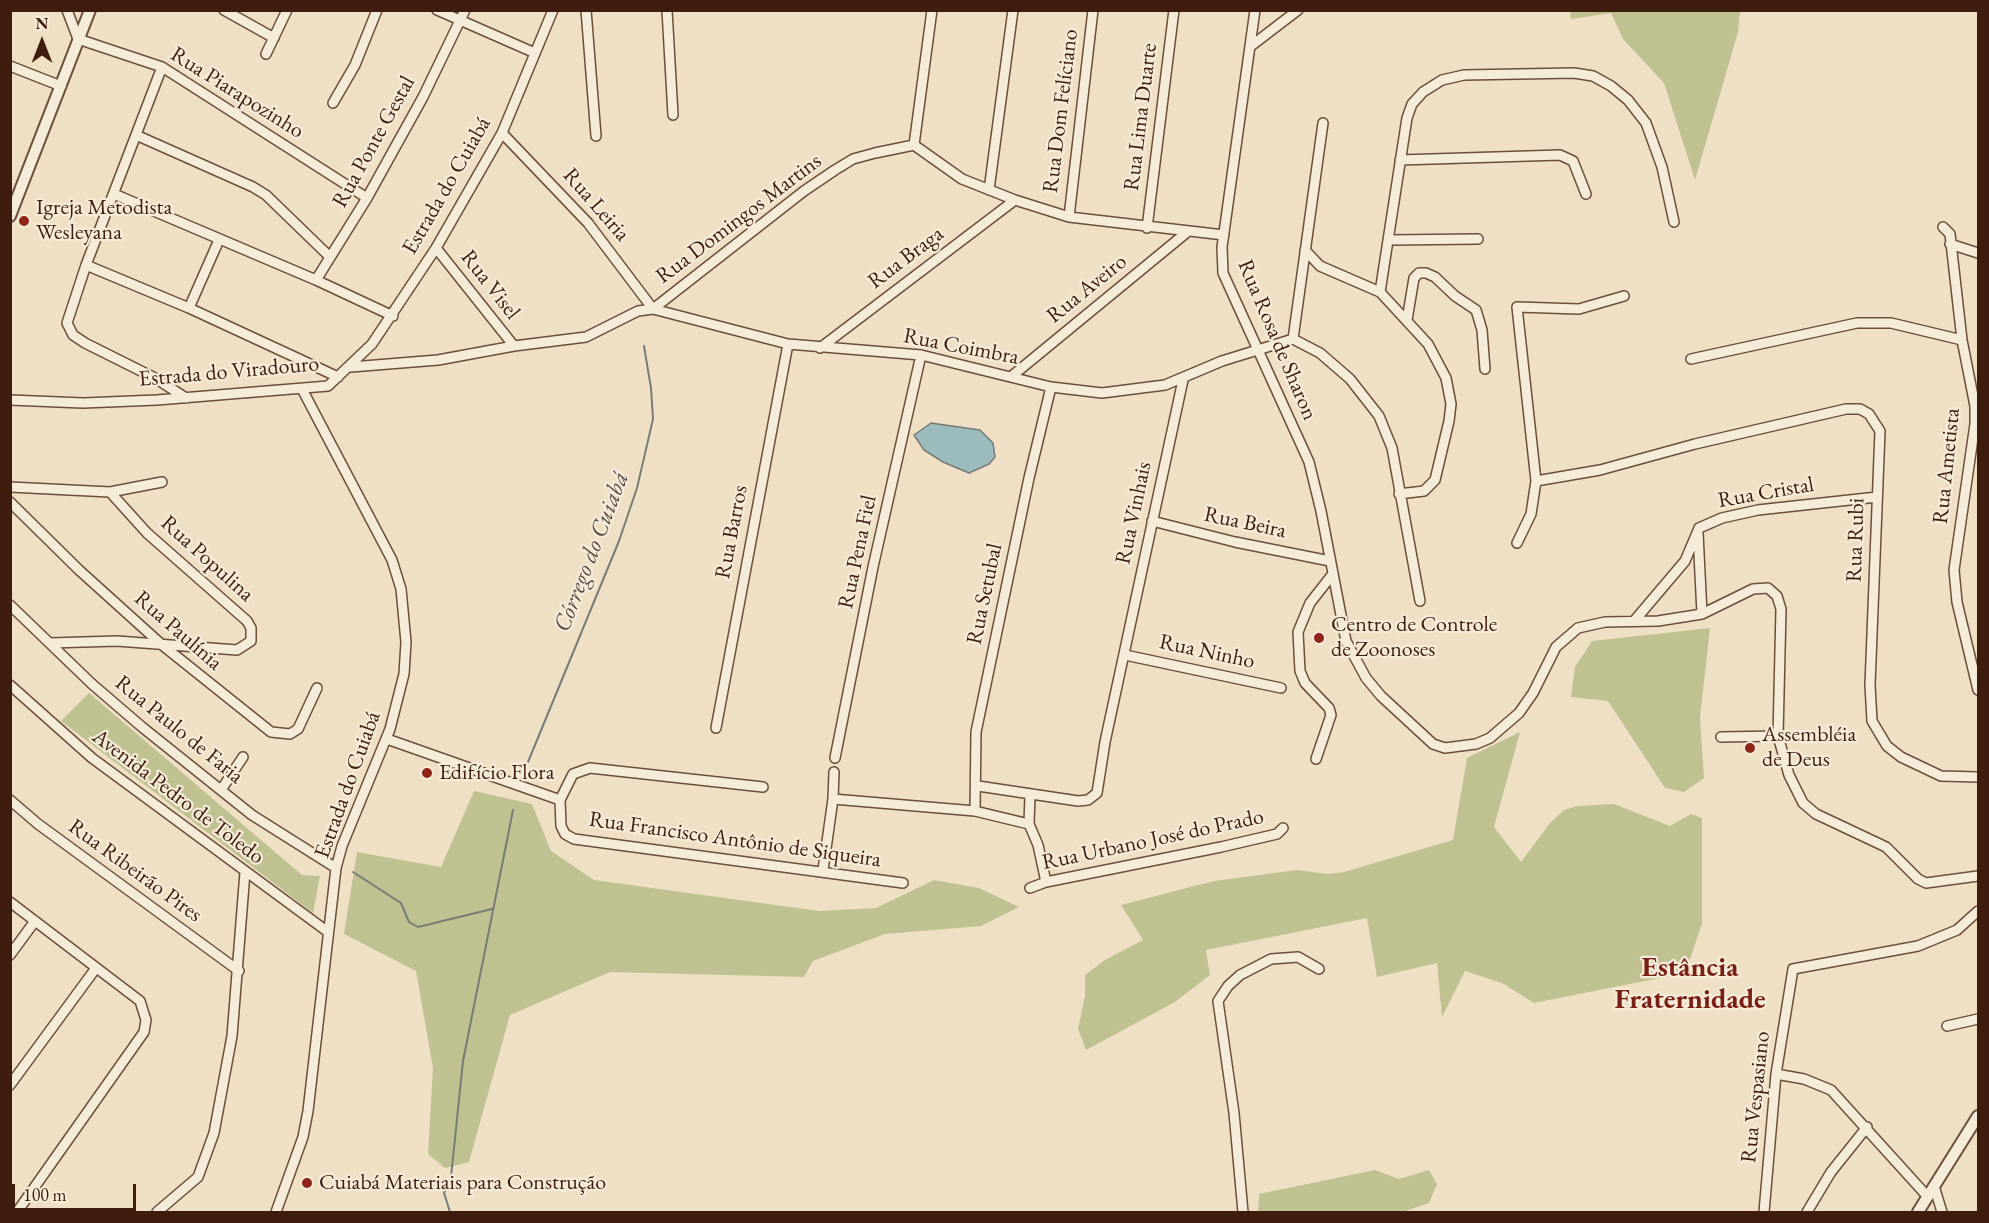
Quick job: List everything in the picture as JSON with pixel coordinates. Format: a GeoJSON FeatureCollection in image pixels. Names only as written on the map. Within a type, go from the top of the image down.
{"type":"FeatureCollection","features":[{"type":"Feature","properties":{"kind":"street"},"geometry":{"type":"LineString","coordinates":[[67,10],[78,39]]}},
{"type":"Feature","properties":{"kind":"street"},"geometry":{"type":"LineString","coordinates":[[10,216],[90,10]]}},
{"type":"Feature","properties":{"kind":"street"},"geometry":{"type":"LineString","coordinates":[[224,10],[274,38]]}},
{"type":"Feature","properties":{"kind":"street"},"geometry":{"type":"LineString","coordinates":[[266,54],[287,10]]}},
{"type":"Feature","properties":{"kind":"street"},"geometry":{"type":"LineString","coordinates":[[333,103],[355,65],[377,10]]}},
{"type":"Feature","properties":{"kind":"street"},"geometry":{"type":"LineString","coordinates":[[437,10],[535,53]]}},
{"type":"Feature","properties":{"kind":"street","name":"Rua Ponte Gestal"},"geometry":{"type":"LineString","coordinates":[[316,280],[367,198],[423,97],[465,10]]}},
{"type":"Feature","properties":{"kind":"street","name":"Estrada do Cuiabá"},"geometry":{"type":"LineString","coordinates":[[351,367],[393,316],[436,248],[502,133],[553,10]]}},
{"type":"Feature","properties":{"kind":"street"},"geometry":{"type":"LineString","coordinates":[[586,10],[596,136]]}},
{"type":"Feature","properties":{"kind":"street"},"geometry":{"type":"LineString","coordinates":[[667,10],[674,115]]}},
{"type":"Feature","properties":{"kind":"street"},"geometry":{"type":"LineString","coordinates":[[932,10],[914,145],[954,174],[1015,200],[1069,217],[1186,233],[1224,235]]}},
{"type":"Feature","properties":{"kind":"street"},"geometry":{"type":"LineString","coordinates":[[989,190],[1013,10]]}},
{"type":"Feature","properties":{"kind":"street","name":"Rua Dom Felíciano"},"geometry":{"type":"LineString","coordinates":[[1069,217],[1093,10]]}},
{"type":"Feature","properties":{"kind":"street","name":"Rua Lima Duarte"},"geometry":{"type":"LineString","coordinates":[[1147,228],[1174,10]]}},
{"type":"Feature","properties":{"kind":"street","name":"Rua Rosa de Sharon"},"geometry":{"type":"LineString","coordinates":[[1256,10],[1224,235],[1221,260],[1223,273],[1309,462],[1346,640],[1366,678],[1419,733],[1444,748],[1476,744],[1490,738],[1519,712],[1533,693],[1556,647],[1578,628],[1605,622],[1658,621],[1702,614],[1760,587],[1768,588],[1777,596],[1782,621],[1778,736]]}},
{"type":"Feature","properties":{"kind":"street"},"geometry":{"type":"LineString","coordinates":[[1251,46],[1298,10]]}},
{"type":"Feature","properties":{"kind":"street","name":"Rua Piarapozinho"},"geometry":{"type":"LineString","coordinates":[[78,39],[162,67],[367,198]]}},
{"type":"Feature","properties":{"kind":"street"},"geometry":{"type":"LineString","coordinates":[[10,66],[61,86]]}},
{"type":"Feature","properties":{"kind":"street"},"geometry":{"type":"LineString","coordinates":[[162,67],[86,265],[67,323],[73,335],[155,378],[186,398]]}},
{"type":"Feature","properties":{"kind":"street"},"geometry":{"type":"LineString","coordinates":[[1380,292],[1390,240],[1407,118],[1413,104],[1423,92],[1442,80],[1464,75],[1499,73],[1574,73],[1593,76],[1611,86],[1628,100],[1646,123],[1662,167],[1674,222]]}},
{"type":"Feature","properties":{"kind":"street"},"geometry":{"type":"LineString","coordinates":[[1323,123],[1293,339],[1327,359],[1350,379],[1373,406],[1389,438],[1420,601]]}},
{"type":"Feature","properties":{"kind":"street","name":"Rua Leiria"},"geometry":{"type":"LineString","coordinates":[[502,133],[588,223],[653,309]]}},
{"type":"Feature","properties":{"kind":"street"},"geometry":{"type":"LineString","coordinates":[[136,135],[253,187],[266,195],[330,257]]}},
{"type":"Feature","properties":{"kind":"street","name":"Rua Domingos Martins"},"geometry":{"type":"LineString","coordinates":[[653,309],[804,190],[835,170],[864,156],[914,145]]}},
{"type":"Feature","properties":{"kind":"street"},"geometry":{"type":"LineString","coordinates":[[1400,160],[1560,155],[1574,161],[1586,194]]}},
{"type":"Feature","properties":{"kind":"street"},"geometry":{"type":"LineString","coordinates":[[114,194],[316,280],[393,316]]}},
{"type":"Feature","properties":{"kind":"street","name":"Rua Braga"},"geometry":{"type":"LineString","coordinates":[[820,348],[1015,200]]}},
{"type":"Feature","properties":{"kind":"street","name":"Rua Ametista"},"geometry":{"type":"LineString","coordinates":[[1943,227],[1949,231],[1962,340],[1972,388],[1975,424],[1954,570],[1954,587],[1978,690]]}},
{"type":"Feature","properties":{"kind":"street","name":"Rua Aveiro"},"geometry":{"type":"LineString","coordinates":[[1012,376],[1186,233]]}},
{"type":"Feature","properties":{"kind":"street"},"geometry":{"type":"LineString","coordinates":[[1390,240],[1478,239]]}},
{"type":"Feature","properties":{"kind":"street"},"geometry":{"type":"LineString","coordinates":[[189,308],[219,240]]}},
{"type":"Feature","properties":{"kind":"street"},"geometry":{"type":"LineString","coordinates":[[1950,244],[1978,253]]}},
{"type":"Feature","properties":{"kind":"street","name":"Rua Visel"},"geometry":{"type":"LineString","coordinates":[[436,248],[514,346]]}},
{"type":"Feature","properties":{"kind":"street"},"geometry":{"type":"LineString","coordinates":[[1305,250],[1320,266],[1380,292],[1407,320],[1435,355],[1446,378],[1450,404],[1435,480],[1424,491],[1399,494]]}},
{"type":"Feature","properties":{"kind":"street"},"geometry":{"type":"LineString","coordinates":[[86,265],[189,308],[338,377]]}},
{"type":"Feature","properties":{"kind":"street"},"geometry":{"type":"LineString","coordinates":[[1301,282],[1320,266]]}},
{"type":"Feature","properties":{"kind":"street"},"geometry":{"type":"LineString","coordinates":[[1407,320],[1414,278],[1419,273],[1435,277],[1455,296],[1476,310],[1482,330],[1485,369]]}},
{"type":"Feature","properties":{"kind":"street"},"geometry":{"type":"LineString","coordinates":[[1518,543],[1531,514],[1536,481],[1517,307],[1580,309],[1624,296]]}},
{"type":"Feature","properties":{"kind":"street","name":"Rua Coimbra"},"geometry":{"type":"LineString","coordinates":[[653,309],[788,344],[921,355],[1052,387],[1102,393],[1144,389],[1183,380],[1222,361],[1293,339]]}},
{"type":"Feature","properties":{"kind":"street","name":"Estrada do Viradouro"},"geometry":{"type":"LineString","coordinates":[[10,400],[82,403],[186,398],[328,386],[351,367],[438,360],[514,346],[586,337],[638,311],[653,309]]}},
{"type":"Feature","properties":{"kind":"street"},"geometry":{"type":"LineString","coordinates":[[1691,359],[1857,323],[1891,323],[1962,340]]}},
{"type":"Feature","properties":{"kind":"street","name":"Rua Barros"},"geometry":{"type":"LineString","coordinates":[[716,728],[788,344]]}},
{"type":"Feature","properties":{"kind":"street","name":"Rua Pena Fiel"},"geometry":{"type":"LineString","coordinates":[[835,758],[873,567],[921,355]]}},
{"type":"Feature","properties":{"kind":"street","name":"Rua Vinhais"},"geometry":{"type":"LineString","coordinates":[[1030,795],[1088,800],[1097,793],[1101,782],[1105,742],[1183,380]]}},
{"type":"Feature","properties":{"kind":"street","name":"Rua Setubal"},"geometry":{"type":"LineString","coordinates":[[975,811],[978,786],[976,732],[1029,478],[1052,387]]}},
{"type":"Feature","properties":{"kind":"street","name":"Estrada do Cuiabá"},"geometry":{"type":"LineString","coordinates":[[276,1212],[303,1137],[306,1120],[336,868],[342,846],[387,739],[398,704],[405,664],[405,618],[401,589],[392,560],[302,389]]}},
{"type":"Feature","properties":{"kind":"street","name":"Rua Rubi"},"geometry":{"type":"LineString","coordinates":[[1536,481],[1600,470],[1695,444],[1846,409],[1860,409],[1869,414],[1880,431],[1870,685],[1872,721],[1887,746],[1901,757],[1941,776],[1978,777]]}},
{"type":"Feature","properties":{"kind":"street"},"geometry":{"type":"LineString","coordinates":[[10,487],[110,492],[162,482]]}},
{"type":"Feature","properties":{"kind":"street","name":"Rua Populina"},"geometry":{"type":"LineString","coordinates":[[50,643],[117,640],[237,650],[251,641],[251,628],[248,621],[147,533],[110,492]]}},
{"type":"Feature","properties":{"kind":"street","name":"Rua Cristal"},"geometry":{"type":"LineString","coordinates":[[1698,528],[1722,518],[1758,510],[1877,496]]}},
{"type":"Feature","properties":{"kind":"street","name":"Rua Paulínia"},"geometry":{"type":"LineString","coordinates":[[10,502],[79,570],[161,644],[271,732],[281,735],[290,734],[298,729],[317,688]]}},
{"type":"Feature","properties":{"kind":"street","name":"Rua Beira"},"geometry":{"type":"LineString","coordinates":[[1152,521],[1234,542],[1330,561]]}},
{"type":"Feature","properties":{"kind":"street"},"geometry":{"type":"LineString","coordinates":[[1698,528],[1702,614]]}},
{"type":"Feature","properties":{"kind":"street"},"geometry":{"type":"LineString","coordinates":[[1635,620],[1685,561],[1698,528]]}},
{"type":"Feature","properties":{"kind":"street"},"geometry":{"type":"LineString","coordinates":[[1316,759],[1329,728],[1331,715],[1329,708],[1305,683],[1300,671],[1298,632],[1310,603],[1332,575]]}},
{"type":"Feature","properties":{"kind":"street","name":"Rua Paulo de Faria"},"geometry":{"type":"LineString","coordinates":[[10,605],[117,705],[221,790],[278,832],[336,868]]}},
{"type":"Feature","properties":{"kind":"street","name":"Rua Ninho"},"geometry":{"type":"LineString","coordinates":[[1125,655],[1281,688]]}},
{"type":"Feature","properties":{"kind":"street","name":"Avenida Pedro de Toledo"},"geometry":{"type":"LineString","coordinates":[[10,685],[92,758],[328,932]]}},
{"type":"Feature","properties":{"kind":"street"},"geometry":{"type":"LineString","coordinates":[[1721,737],[1778,736],[1795,791],[1803,803],[1816,814],[1874,839],[1886,847],[1918,879],[1926,883],[1978,876]]}},
{"type":"Feature","properties":{"kind":"street","name":"Rua Francisco Antônio de Siqueira"},"geometry":{"type":"LineString","coordinates":[[387,739],[560,800],[561,826],[565,834],[574,839],[673,854],[823,870],[903,882]]}},
{"type":"Feature","properties":{"kind":"street"},"geometry":{"type":"LineString","coordinates":[[221,790],[243,757]]}},
{"type":"Feature","properties":{"kind":"street"},"geometry":{"type":"LineString","coordinates":[[560,800],[573,774],[590,768],[763,787]]}},
{"type":"Feature","properties":{"kind":"street"},"geometry":{"type":"LineString","coordinates":[[823,870],[833,799],[834,772]]}},
{"type":"Feature","properties":{"kind":"street"},"geometry":{"type":"LineString","coordinates":[[978,786],[1030,795],[1029,824],[1038,845],[1046,882]]}},
{"type":"Feature","properties":{"kind":"street"},"geometry":{"type":"LineString","coordinates":[[833,799],[975,811],[1029,824]]}},
{"type":"Feature","properties":{"kind":"street","name":"Rua Ribeirão Pires"},"geometry":{"type":"LineString","coordinates":[[10,800],[38,824],[239,971]]}},
{"type":"Feature","properties":{"kind":"street","name":"Rua Urbano José do Prado"},"geometry":{"type":"LineString","coordinates":[[1030,888],[1046,882],[1277,834],[1283,828]]}},
{"type":"Feature","properties":{"kind":"street"},"geometry":{"type":"LineString","coordinates":[[157,1212],[198,1177],[219,1111],[229,1057],[239,971],[245,872]]}},
{"type":"Feature","properties":{"kind":"street"},"geometry":{"type":"LineString","coordinates":[[10,903],[140,1001],[145,1010],[144,1032],[17,1212]]}},
{"type":"Feature","properties":{"kind":"street","name":"Rua Vespasiano"},"geometry":{"type":"LineString","coordinates":[[1764,1212],[1776,1074],[1792,969],[1918,946],[1957,930],[1978,911]]}},
{"type":"Feature","properties":{"kind":"street"},"geometry":{"type":"LineString","coordinates":[[10,955],[35,921]]}},
{"type":"Feature","properties":{"kind":"street"},"geometry":{"type":"LineString","coordinates":[[1243,1212],[1234,1113],[1218,1001],[1228,986],[1240,975],[1261,962],[1298,957],[1320,969]]}},
{"type":"Feature","properties":{"kind":"street"},"geometry":{"type":"LineString","coordinates":[[10,1085],[96,968]]}},
{"type":"Feature","properties":{"kind":"street"},"geometry":{"type":"LineString","coordinates":[[1947,1026],[1978,1019]]}},
{"type":"Feature","properties":{"kind":"street"},"geometry":{"type":"LineString","coordinates":[[1776,1074],[1804,1079],[1831,1090],[1867,1127],[1928,1197]]}},
{"type":"Feature","properties":{"kind":"street"},"geometry":{"type":"LineString","coordinates":[[1917,1212],[1978,1116]]}},
{"type":"Feature","properties":{"kind":"street"},"geometry":{"type":"LineString","coordinates":[[1807,1212],[1831,1172],[1867,1127]]}},
{"type":"Feature","properties":{"kind":"street"},"geometry":{"type":"LineString","coordinates":[[1934,1186],[1942,1212]]}},
{"type":"Feature","properties":{"kind":"green space"},"geometry":{"type":"Polygon","coordinates":[[[1570,11],[1740,11],[1738,32],[1695,180],[1664,83],[1623,39],[1611,13],[1571,19],[1570,11]]]}},
{"type":"Feature","properties":{"kind":"green space"},"geometry":{"type":"Polygon","coordinates":[[[1710,628],[1700,717],[1704,778],[1684,792],[1665,788],[1608,701],[1571,697],[1575,667],[1592,641],[1710,628]]]}},
{"type":"Feature","properties":{"kind":"green space"},"geometry":{"type":"Polygon","coordinates":[[[89,693],[302,875],[320,876],[313,913],[61,721],[89,693]]]}},
{"type":"Feature","properties":{"kind":"green space"},"geometry":{"type":"Polygon","coordinates":[[[1520,732],[1494,827],[1521,862],[1550,823],[1564,810],[1578,806],[1614,804],[1670,826],[1691,814],[1702,818],[1702,924],[1685,973],[1534,1003],[1502,983],[1465,971],[1442,1017],[1437,963],[1377,977],[1367,918],[1206,950],[1210,975],[1175,1002],[1086,1050],[1078,1029],[1085,996],[1085,975],[1105,960],[1143,940],[1121,905],[1214,881],[1297,870],[1328,874],[1344,872],[1453,840],[1467,758],[1520,732]]]}},
{"type":"Feature","properties":{"kind":"green space"},"geometry":{"type":"Polygon","coordinates":[[[474,791],[532,804],[551,851],[594,880],[819,911],[876,908],[934,880],[979,888],[1019,907],[981,926],[885,934],[813,961],[804,977],[610,972],[510,1015],[469,1162],[445,1168],[428,1154],[433,1068],[416,971],[344,934],[357,852],[441,867],[474,791]]]}},
{"type":"Feature","properties":{"kind":"green space"},"geometry":{"type":"Polygon","coordinates":[[[1375,1170],[1399,1179],[1429,1170],[1437,1184],[1429,1203],[1402,1212],[1258,1212],[1259,1194],[1375,1170]]]}},
{"type":"Feature","properties":{"kind":"water"},"geometry":{"type":"Polygon","coordinates":[[[931,423],[980,430],[993,443],[995,457],[989,464],[969,473],[943,462],[924,450],[914,435],[931,423]]]}},
{"type":"Feature","properties":{"kind":"waterway","name":"Córrego do Cuiabá"},"geometry":{"type":"LineString","coordinates":[[528,762],[619,541],[637,488],[653,419],[651,388],[644,346]]}},
{"type":"Feature","properties":{"kind":"waterway"},"geometry":{"type":"LineString","coordinates":[[450,1212],[444,1193],[451,1177],[463,1061],[513,810]]}},
{"type":"Feature","properties":{"kind":"waterway"},"geometry":{"type":"LineString","coordinates":[[353,872],[401,903],[409,922],[418,927],[492,909]]}},
{"type":"Feature","properties":{"kind":"place","name":"Igreja Metodista Wesleyana"},"geometry":{"type":"Point","coordinates":[24,221]}},
{"type":"Feature","properties":{"kind":"place","name":"Centro de Controle de Zoonoses"},"geometry":{"type":"Point","coordinates":[1319,638]}},
{"type":"Feature","properties":{"kind":"place","name":"Assembléia de Deus"},"geometry":{"type":"Point","coordinates":[1750,748]}},
{"type":"Feature","properties":{"kind":"place","name":"Edifício Flora"},"geometry":{"type":"Point","coordinates":[427,773]}},
{"type":"Feature","properties":{"kind":"place","name":"Cuiabá Materiais para Construção"},"geometry":{"type":"Point","coordinates":[307,1183]}},
{"type":"Feature","properties":{"kind":"district","name":"Estância Fraternidade"},"geometry":{"type":"Point","coordinates":[1690,984]}}]}
